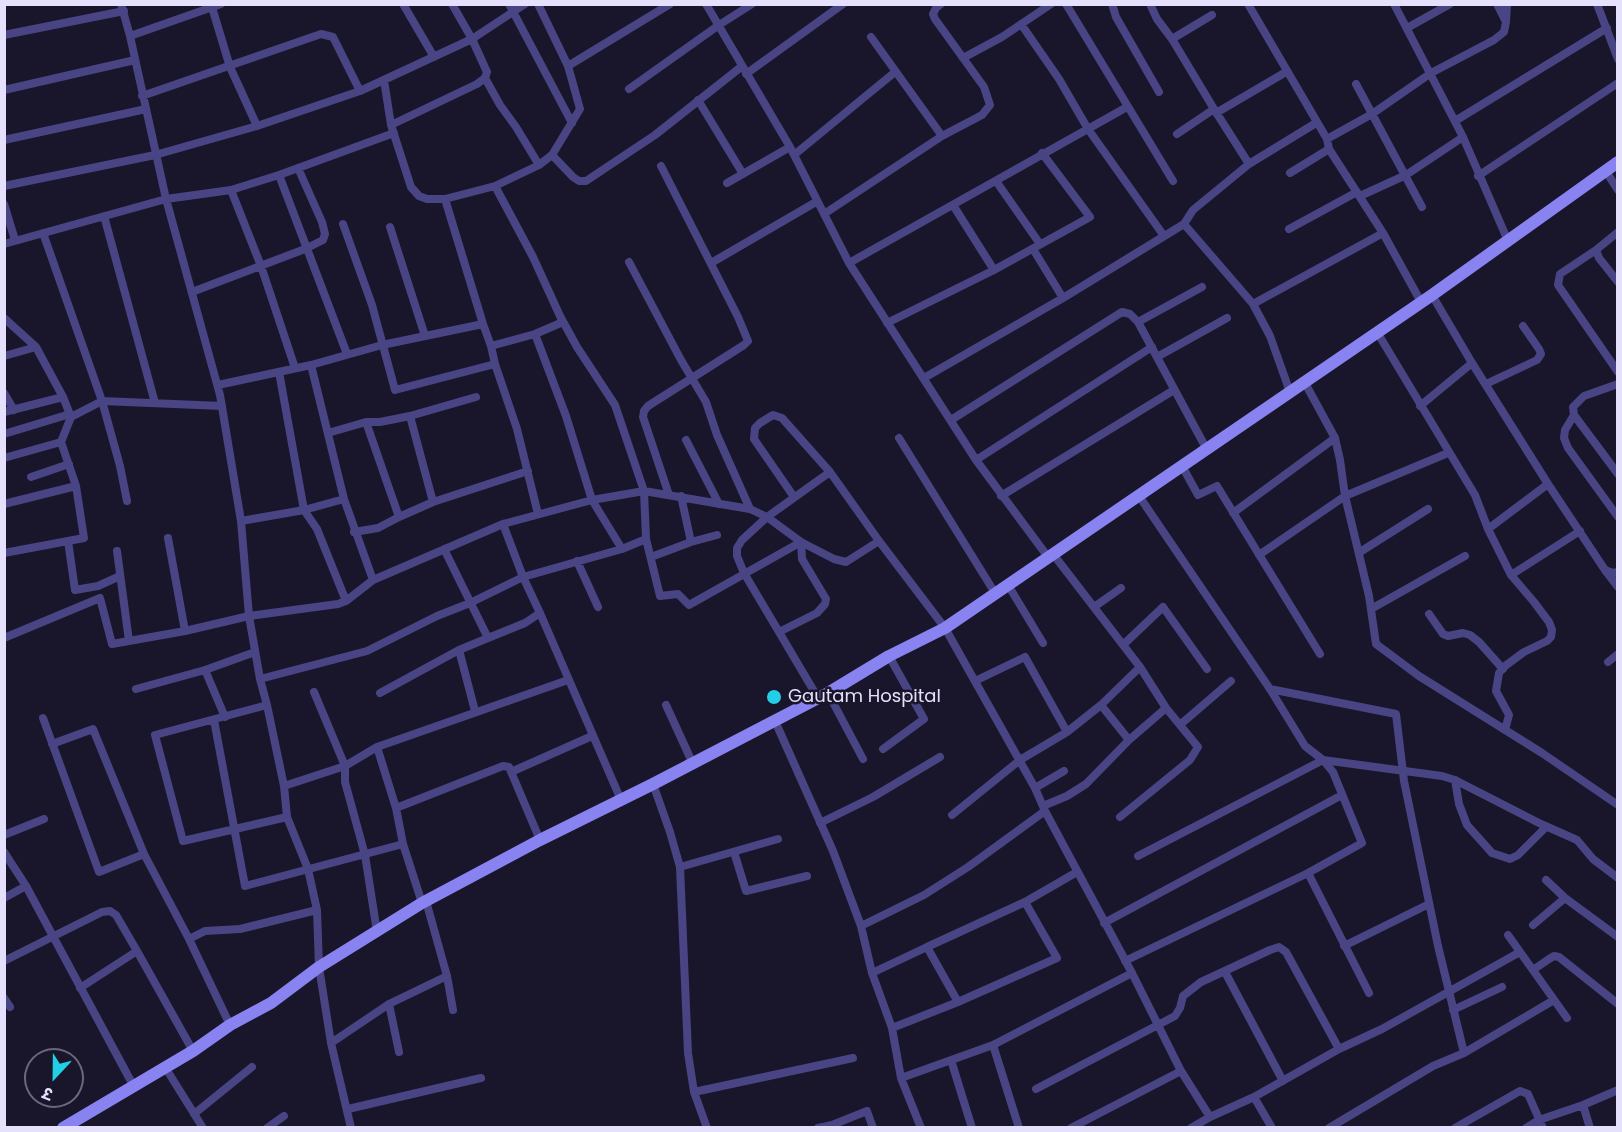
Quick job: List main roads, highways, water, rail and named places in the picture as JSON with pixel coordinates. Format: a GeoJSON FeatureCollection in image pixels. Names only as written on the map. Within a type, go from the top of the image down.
{"type":"FeatureCollection","features":[{"type":"Feature","properties":{"kind":"place","name":"Gautam Hospital"},"geometry":{"type":"Point","coordinates":[774,697]}}]}
